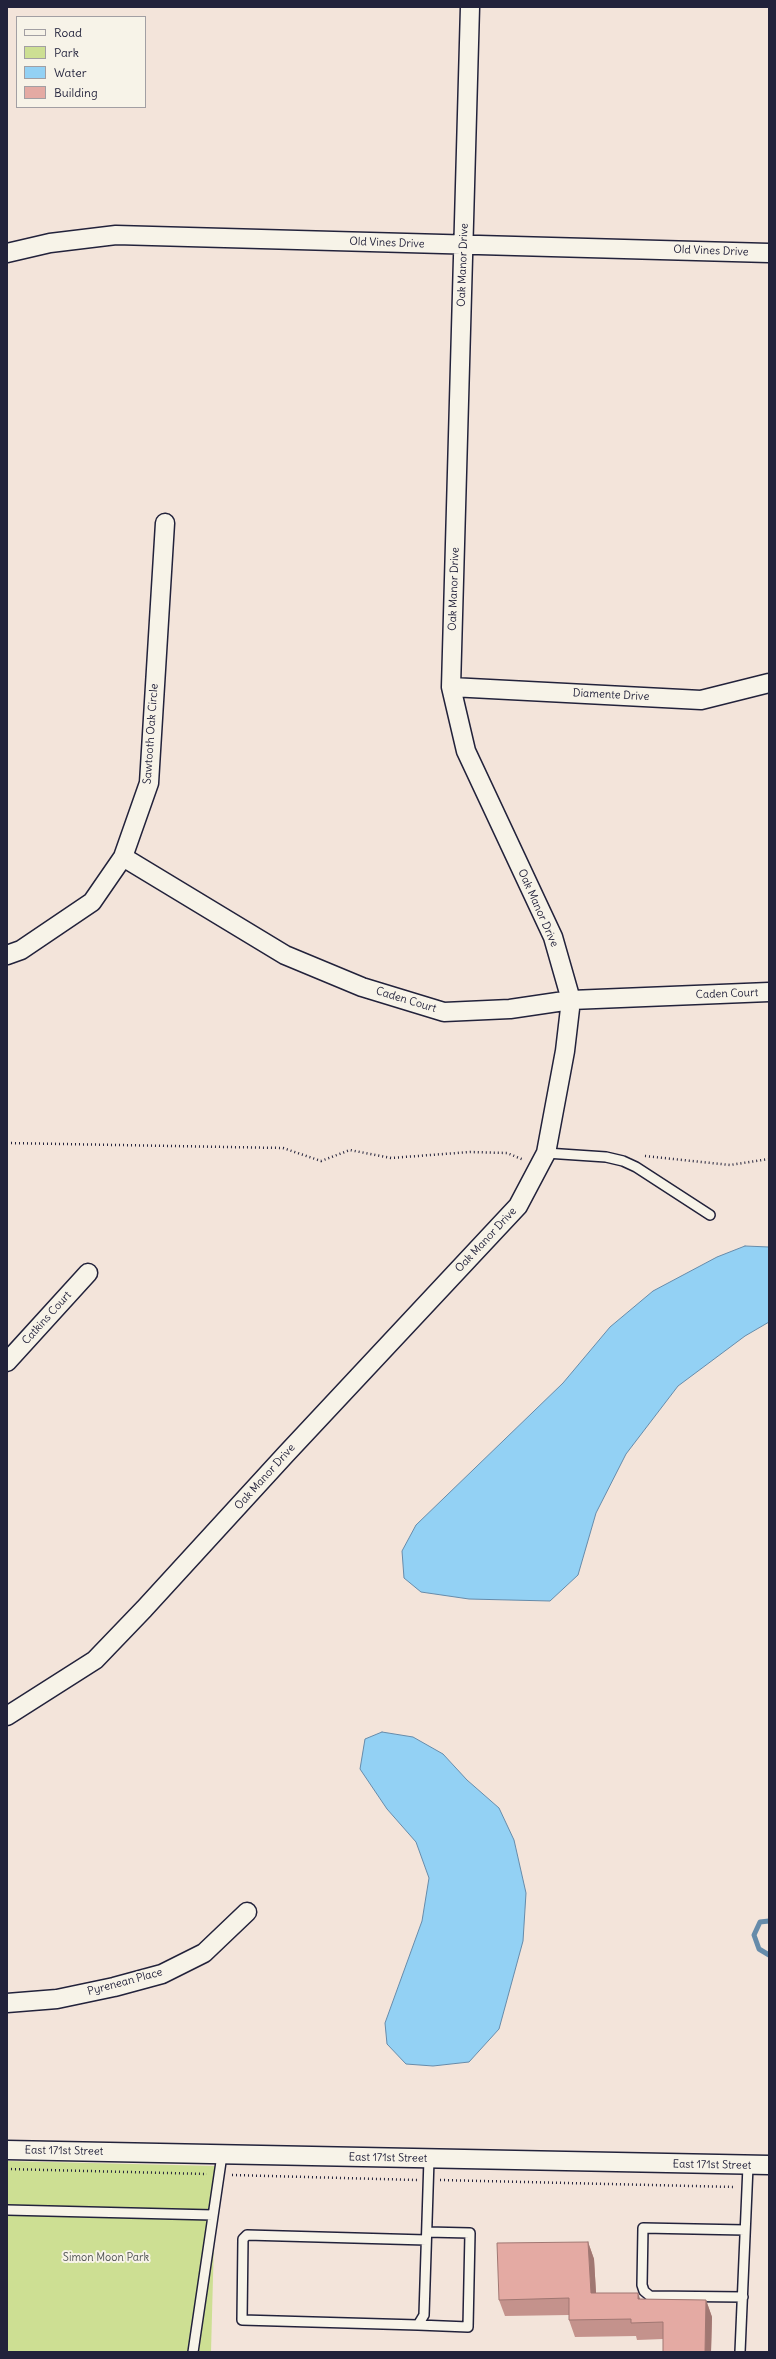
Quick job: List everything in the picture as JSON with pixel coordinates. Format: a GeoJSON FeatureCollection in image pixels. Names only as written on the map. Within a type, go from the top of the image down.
{"type":"FeatureCollection","features":[{"type":"Feature","properties":{"kind":"street","name":"Oak Manor Drive"},"geometry":{"type":"LineString","coordinates":[[7,1716],[95,1660],[518,1206],[542,1160],[565,1051],[571,1000],[552,937],[466,751],[451,687],[470,7]]}},
{"type":"Feature","properties":{"kind":"street","name":"Old Vines Drive"},"geometry":{"type":"LineString","coordinates":[[7,253],[50,243],[116,235],[769,253]]}},
{"type":"Feature","properties":{"kind":"street","name":"Sawtooth Oak Circle"},"geometry":{"type":"LineString","coordinates":[[7,955],[21,950],[92,902],[123,857],[149,783],[165,524]]}},
{"type":"Feature","properties":{"kind":"street","name":"Diamente Drive"},"geometry":{"type":"LineString","coordinates":[[451,687],[701,700],[769,683]]}},
{"type":"Feature","properties":{"kind":"street","name":"Caden Court"},"geometry":{"type":"LineString","coordinates":[[123,857],[285,955],[362,987],[444,1012],[510,1009],[571,1000],[769,992]]}},
{"type":"Feature","properties":{"kind":"street","name":"Catkins Court"},"geometry":{"type":"LineString","coordinates":[[7,1362],[88,1273]]}},
{"type":"Feature","properties":{"kind":"street","name":"Pyrenean Place"},"geometry":{"type":"LineString","coordinates":[[7,2003],[57,1999],[114,1987],[162,1974],[204,1953],[247,1912]]}},
{"type":"Feature","properties":{"kind":"street","name":"East 171st Street"},"geometry":{"type":"LineString","coordinates":[[7,2150],[748,2166],[769,2165]]}},
{"type":"Feature","properties":{"kind":"lane"},"geometry":{"type":"LineString","coordinates":[[542,1160],[606,1157],[623,1161],[636,1167],[710,1215]]}},
{"type":"Feature","properties":{"kind":"lane"},"geometry":{"type":"LineString","coordinates":[[193,2352],[222,2155]]}},
{"type":"Feature","properties":{"kind":"lane"},"geometry":{"type":"LineString","coordinates":[[418,2325],[424,2315],[429,2159]]}},
{"type":"Feature","properties":{"kind":"lane"},"geometry":{"type":"LineString","coordinates":[[740,2352],[748,2166]]}},
{"type":"Feature","properties":{"kind":"lane"},"geometry":{"type":"LineString","coordinates":[[7,2210],[213,2215]]}},
{"type":"Feature","properties":{"kind":"lane"},"geometry":{"type":"LineString","coordinates":[[743,2297],[650,2296],[644,2291],[642,2284],[643,2228],[745,2230]]}},
{"type":"Feature","properties":{"kind":"lane"},"geometry":{"type":"LineString","coordinates":[[470,2233],[468,2327],[418,2325],[242,2320],[244,2238],[247,2235],[426,2236],[470,2233]]}},
{"type":"Feature","properties":{"kind":"path"},"geometry":{"type":"LineString","coordinates":[[7,1143],[283,1148],[321,1161],[350,1150],[391,1158],[470,1152],[507,1153],[542,1160]]}},
{"type":"Feature","properties":{"kind":"path"},"geometry":{"type":"LineString","coordinates":[[641,1156],[730,1165],[769,1159]]}},
{"type":"Feature","properties":{"kind":"path"},"geometry":{"type":"LineString","coordinates":[[7,2169],[747,2187]]}},
{"type":"Feature","properties":{"kind":"green space","name":"Simon Moon Park"},"geometry":{"type":"Polygon","coordinates":[[[7,2161],[216,2166],[211,2352],[7,2352],[7,2161]]]}},
{"type":"Feature","properties":{"kind":"water"},"geometry":{"type":"Polygon","coordinates":[[[745,1246],[769,1247],[769,1322],[745,1336],[678,1386],[626,1454],[596,1513],[578,1575],[550,1601],[469,1599],[421,1592],[404,1578],[402,1551],[416,1525],[563,1383],[610,1327],[653,1291],[717,1257],[745,1246]]]}},
{"type":"Feature","properties":{"kind":"water"},"geometry":{"type":"Polygon","coordinates":[[[382,1732],[413,1737],[443,1754],[467,1780],[499,1808],[514,1840],[526,1893],[523,1941],[499,2029],[469,2062],[433,2066],[406,2064],[387,2044],[385,2023],[422,1921],[429,1878],[416,1842],[387,1809],[360,1769],[365,1739],[382,1732]]]}},
{"type":"Feature","properties":{"kind":"building"},"geometry":{"type":"Polygon","coordinates":[[[588,2242],[591,2293],[638,2293],[638,2299],[706,2300],[705,2352],[663,2352],[663,2322],[631,2323],[631,2319],[569,2320],[569,2298],[499,2300],[497,2243],[588,2242]]]}},
{"type":"Feature","properties":{"kind":"waterway"},"geometry":{"type":"LineString","coordinates":[[769,1921],[760,1922],[754,1935],[759,1949],[769,1955]]}}]}
